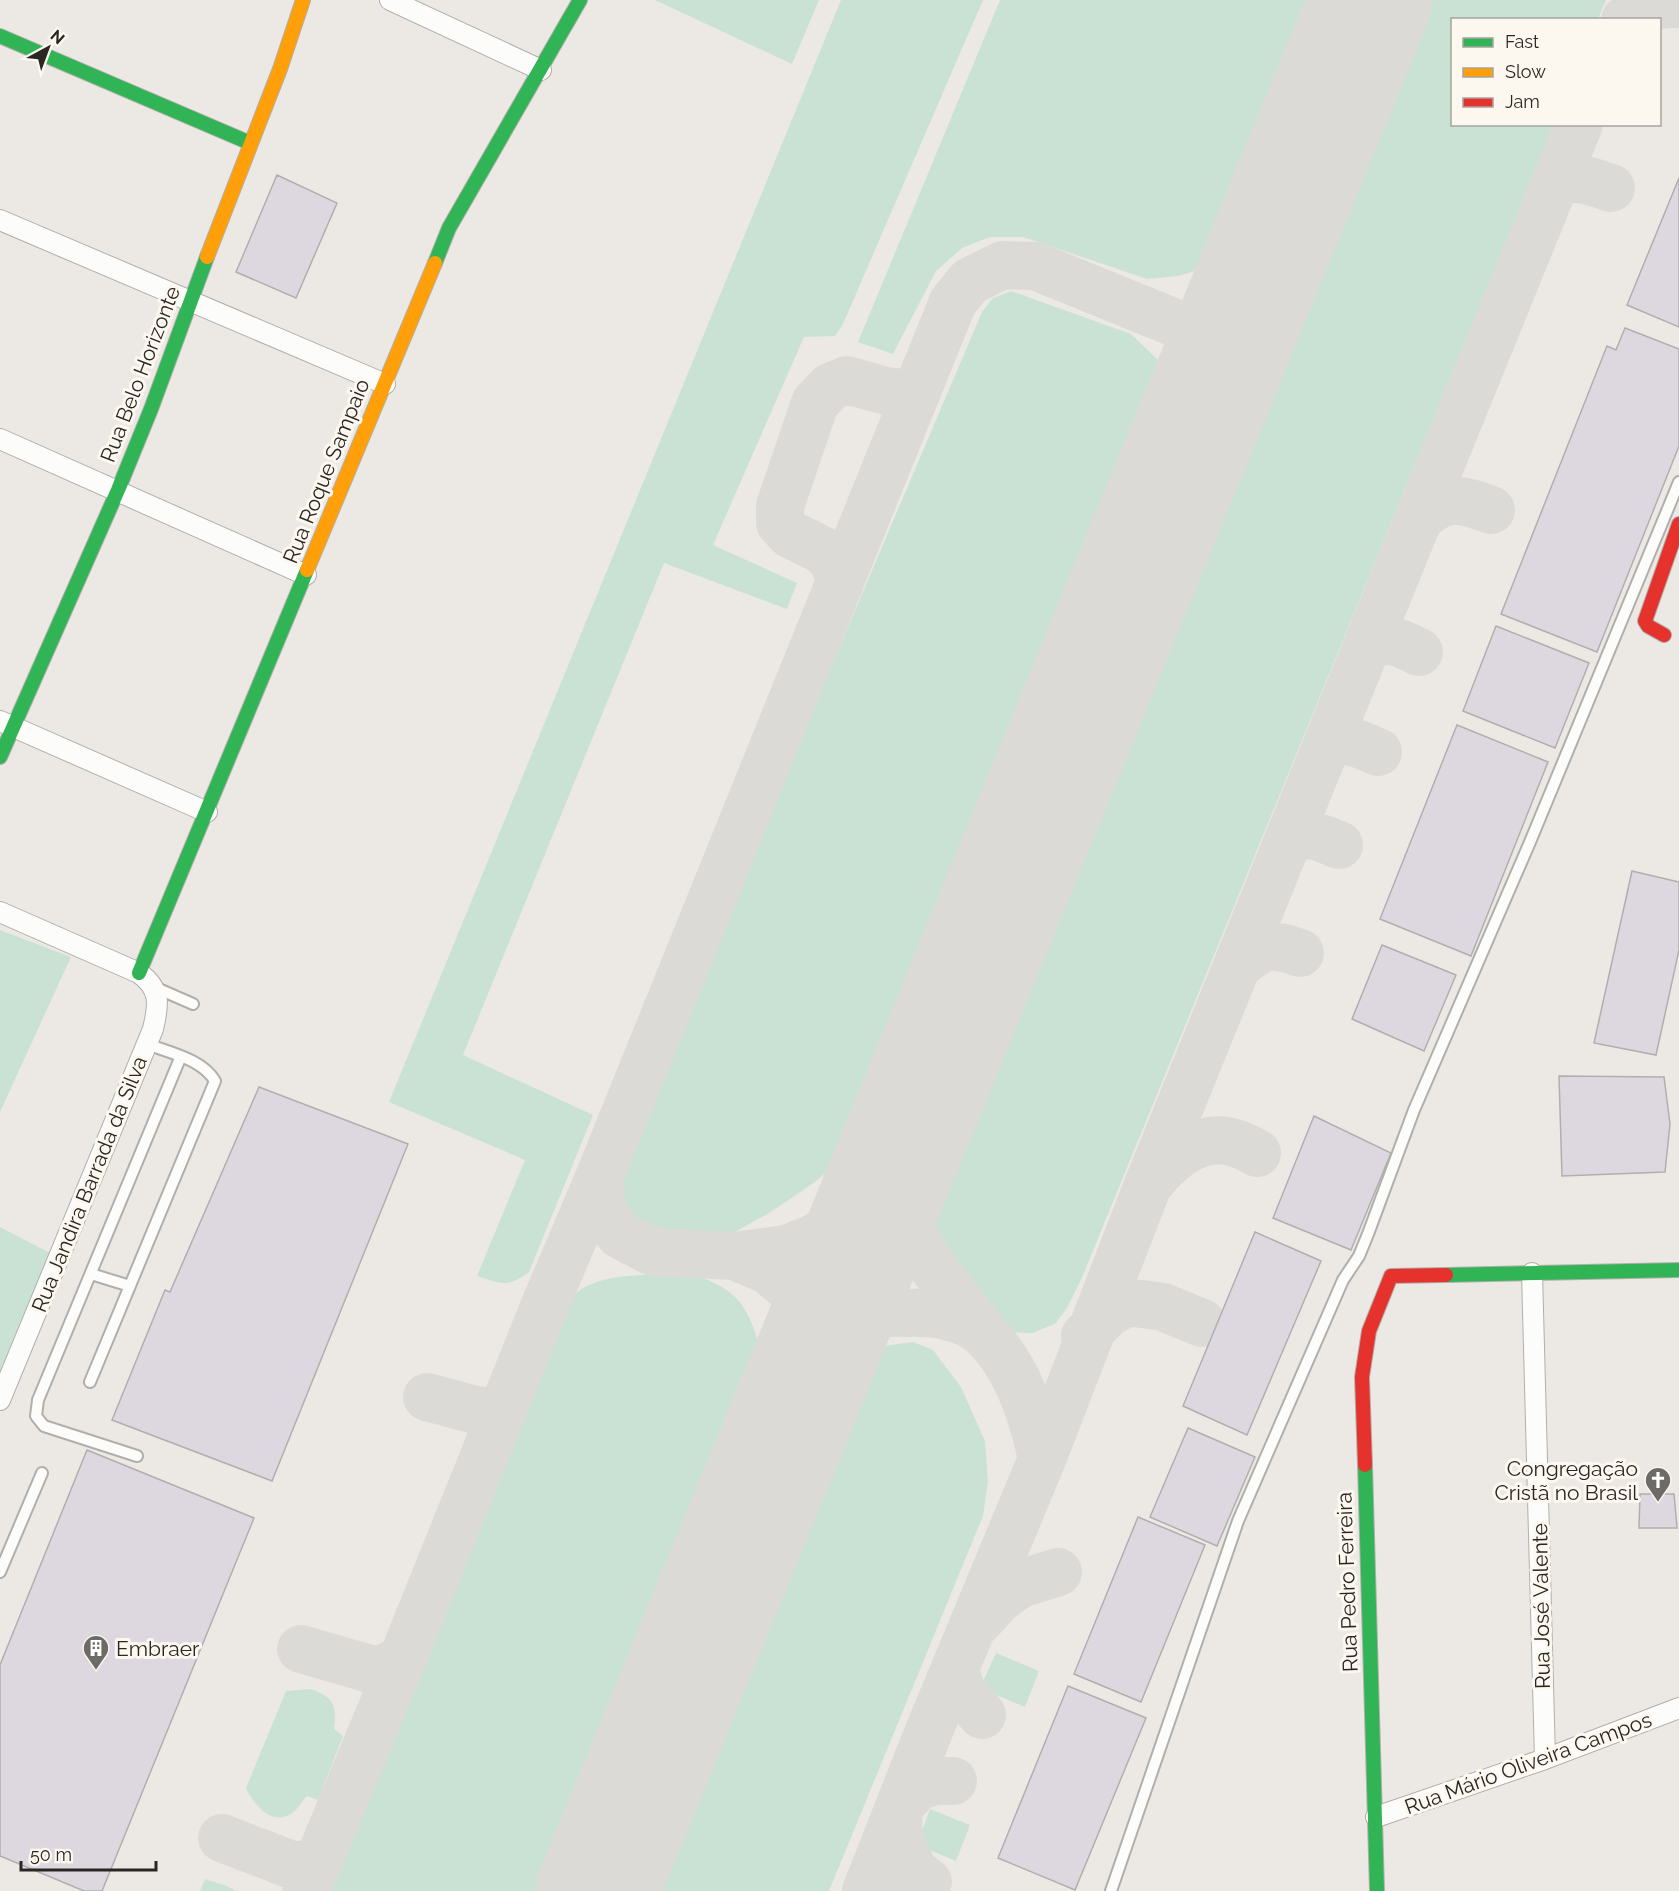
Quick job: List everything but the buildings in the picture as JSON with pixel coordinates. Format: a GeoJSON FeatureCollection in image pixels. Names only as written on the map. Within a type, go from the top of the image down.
{"type":"FeatureCollection","features":[{"type":"Feature","properties":{"kind":"street","name":"Rua Belo Horizonte"},"geometry":{"type":"LineString","coordinates":[[0,757],[7,724],[118,490],[151,409],[190,301],[280,69],[303,0]]}},
{"type":"Feature","properties":{"kind":"street"},"geometry":{"type":"LineString","coordinates":[[390,0],[541,70]]}},
{"type":"Feature","properties":{"kind":"street","name":"Rua Roque Sampaio"},"geometry":{"type":"LineString","coordinates":[[139,973],[449,228],[580,0]]}},
{"type":"Feature","properties":{"kind":"street"},"geometry":{"type":"LineString","coordinates":[[0,36],[250,143]]}},
{"type":"Feature","properties":{"kind":"street"},"geometry":{"type":"LineString","coordinates":[[0,220],[385,384]]}},
{"type":"Feature","properties":{"kind":"street"},"geometry":{"type":"LineString","coordinates":[[0,439],[306,574]]}},
{"type":"Feature","properties":{"kind":"street"},"geometry":{"type":"LineString","coordinates":[[1664,635],[1648,626],[1645,621],[1679,524]]}},
{"type":"Feature","properties":{"kind":"street"},"geometry":{"type":"LineString","coordinates":[[7,724],[207,812]]}},
{"type":"Feature","properties":{"kind":"street"},"geometry":{"type":"LineString","coordinates":[[0,912],[139,973],[154,987]]}},
{"type":"Feature","properties":{"kind":"street","name":"Rua Jandira Barrada da Silva"},"geometry":{"type":"LineString","coordinates":[[0,1400],[147,1044],[158,1007],[154,987]]}},
{"type":"Feature","properties":{"kind":"street"},"geometry":{"type":"LineString","coordinates":[[1532,1273],[1679,1270]]}},
{"type":"Feature","properties":{"kind":"street","name":"Rua Pedro Ferreira"},"geometry":{"type":"LineString","coordinates":[[1377,1891],[1362,1377],[1369,1331],[1391,1276],[1532,1273]]}},
{"type":"Feature","properties":{"kind":"street","name":"Rua José Valente"},"geometry":{"type":"LineString","coordinates":[[1532,1273],[1545,1759]]}},
{"type":"Feature","properties":{"kind":"street","name":"Rua Mário Oliveira Campos"},"geometry":{"type":"LineString","coordinates":[[1376,1817],[1545,1759],[1679,1708]]}},
{"type":"Feature","properties":{"kind":"lane"},"geometry":{"type":"LineString","coordinates":[[1111,1891],[1238,1521],[1343,1280],[1359,1256],[1414,1110],[1530,842],[1679,482]]}},
{"type":"Feature","properties":{"kind":"lane"},"geometry":{"type":"LineString","coordinates":[[154,987],[193,1004]]}},
{"type":"Feature","properties":{"kind":"lane"},"geometry":{"type":"LineString","coordinates":[[90,1382],[215,1081],[209,1070],[181,1056],[147,1044]]}},
{"type":"Feature","properties":{"kind":"lane"},"geometry":{"type":"LineString","coordinates":[[137,1456],[44,1426],[36,1416],[38,1400],[181,1056]]}},
{"type":"Feature","properties":{"kind":"lane"},"geometry":{"type":"LineString","coordinates":[[91,1274],[130,1286]]}},
{"type":"Feature","properties":{"kind":"lane"},"geometry":{"type":"LineString","coordinates":[[0,1572],[42,1473]]}},
{"type":"Feature","properties":{"kind":"green space"},"geometry":{"type":"Polygon","coordinates":[[[655,0],[819,0],[792,64],[655,0]]]}},
{"type":"Feature","properties":{"kind":"green space"},"geometry":{"type":"Polygon","coordinates":[[[841,0],[983,0],[843,324],[835,336],[804,337],[713,545],[797,583],[787,609],[664,563],[463,1055],[593,1115],[529,1272],[510,1282],[493,1281],[477,1276],[525,1160],[389,1102],[841,0]]]}},
{"type":"Feature","properties":{"kind":"green space"},"geometry":{"type":"Polygon","coordinates":[[[1000,0],[1319,0],[1208,267],[1178,276],[1147,279],[1023,237],[990,237],[962,248],[936,271],[893,354],[858,342],[1000,0]]]}},
{"type":"Feature","properties":{"kind":"green space"},"geometry":{"type":"Polygon","coordinates":[[[1406,0],[1606,0],[1598,18],[1451,18],[1451,126],[1554,126],[1081,1280],[1067,1308],[1055,1324],[1032,1333],[1005,1332],[983,1317],[929,1245],[921,1224],[921,1195],[930,1167],[1406,0]]]}},
{"type":"Feature","properties":{"kind":"green space"},"geometry":{"type":"Polygon","coordinates":[[[1011,291],[1131,334],[1157,359],[1162,380],[861,1130],[846,1156],[815,1182],[769,1213],[728,1236],[691,1243],[647,1238],[625,1224],[613,1202],[612,1181],[982,312],[993,298],[1011,291]]]}},
{"type":"Feature","properties":{"kind":"green space"},"geometry":{"type":"Polygon","coordinates":[[[0,930],[71,957],[0,1112],[0,930]]]}},
{"type":"Feature","properties":{"kind":"green space"},"geometry":{"type":"Polygon","coordinates":[[[0,1227],[50,1253],[0,1373],[0,1227]]]}},
{"type":"Feature","properties":{"kind":"green space"},"geometry":{"type":"Polygon","coordinates":[[[671,1274],[704,1278],[732,1294],[752,1323],[764,1360],[547,1891],[322,1891],[553,1327],[564,1306],[574,1295],[598,1281],[627,1276],[671,1274]]]}},
{"type":"Feature","properties":{"kind":"green space"},"geometry":{"type":"Polygon","coordinates":[[[913,1342],[933,1350],[961,1387],[985,1441],[988,1481],[983,1516],[829,1891],[632,1891],[839,1384],[856,1361],[884,1346],[913,1342]]]}},
{"type":"Feature","properties":{"kind":"green space"},"geometry":{"type":"Polygon","coordinates":[[[996,1653],[1039,1671],[1025,1707],[980,1688],[996,1653]]]}},
{"type":"Feature","properties":{"kind":"green space"},"geometry":{"type":"Polygon","coordinates":[[[311,1689],[325,1695],[332,1703],[335,1714],[334,1729],[343,1736],[318,1800],[307,1796],[293,1813],[276,1817],[258,1806],[246,1788],[286,1691],[311,1689]]]}},
{"type":"Feature","properties":{"kind":"green space"},"geometry":{"type":"Polygon","coordinates":[[[930,1809],[970,1825],[956,1861],[917,1845],[930,1809]]]}},
{"type":"Feature","properties":{"kind":"green space"},"geometry":{"type":"Polygon","coordinates":[[[205,1879],[227,1886],[236,1891],[200,1891],[205,1879]]]}},
{"type":"Feature","properties":{"kind":"taxiway"},"geometry":{"type":"LineString","coordinates":[[1628,18],[1650,7],[1679,4]]}},
{"type":"Feature","properties":{"kind":"taxiway"},"geometry":{"type":"LineString","coordinates":[[866,1891],[929,1731],[1042,1459],[1148,1185],[1578,126]]}},
{"type":"Feature","properties":{"kind":"taxiway"},"geometry":{"type":"LineString","coordinates":[[1556,182],[1577,179],[1611,188]]}},
{"type":"Feature","properties":{"kind":"taxiway"},"geometry":{"type":"LineString","coordinates":[[306,1891],[599,1178],[953,302],[970,281],[1003,265],[1035,266],[1195,331],[1222,326],[1244,311]]}},
{"type":"Feature","properties":{"kind":"taxiway"},"geometry":{"type":"LineString","coordinates":[[1195,331],[1211,352],[1217,378]]}},
{"type":"Feature","properties":{"kind":"taxiway"},"geometry":{"type":"LineString","coordinates":[[840,583],[834,562],[822,550],[790,534],[780,523],[780,506],[815,403],[830,387],[847,380],[886,391],[917,392]]}},
{"type":"Feature","properties":{"kind":"taxiway"},"geometry":{"type":"LineString","coordinates":[[1418,520],[1445,502],[1461,501],[1491,510]]}},
{"type":"Feature","properties":{"kind":"taxiway"},"geometry":{"type":"LineString","coordinates":[[1366,649],[1374,644],[1393,641],[1419,652]]}},
{"type":"Feature","properties":{"kind":"taxiway"},"geometry":{"type":"LineString","coordinates":[[1326,747],[1333,743],[1346,741],[1378,752]]}},
{"type":"Feature","properties":{"kind":"taxiway"},"geometry":{"type":"LineString","coordinates":[[1287,845],[1306,835],[1319,837],[1339,845]]}},
{"type":"Feature","properties":{"kind":"taxiway"},"geometry":{"type":"LineString","coordinates":[[1238,966],[1253,954],[1266,948],[1281,947],[1300,953]]}},
{"type":"Feature","properties":{"kind":"taxiway"},"geometry":{"type":"LineString","coordinates":[[1150,1183],[1176,1156],[1198,1144],[1222,1141],[1238,1144],[1257,1153]]}},
{"type":"Feature","properties":{"kind":"taxiway"},"geometry":{"type":"LineString","coordinates":[[734,1256],[786,1249],[814,1238],[848,1216],[878,1188],[900,1152],[899,1185],[905,1222],[934,1269],[985,1334]]}},
{"type":"Feature","properties":{"kind":"taxiway"},"geometry":{"type":"LineString","coordinates":[[599,1178],[602,1211],[620,1235],[653,1252],[734,1256],[768,1270],[796,1294],[808,1321],[813,1350],[791,1419],[820,1363],[844,1334],[888,1313],[939,1315],[959,1320],[978,1329],[997,1348],[1015,1377],[1029,1409],[1042,1459]]}},
{"type":"Feature","properties":{"kind":"taxiway"},"geometry":{"type":"LineString","coordinates":[[1085,1336],[1108,1313],[1128,1302],[1163,1307],[1202,1323]]}},
{"type":"Feature","properties":{"kind":"taxiway"},"geometry":{"type":"LineString","coordinates":[[427,1397],[483,1412],[505,1407]]}},
{"type":"Feature","properties":{"kind":"taxiway"},"geometry":{"type":"LineString","coordinates":[[978,1622],[999,1599],[1020,1584],[1058,1572]]}},
{"type":"Feature","properties":{"kind":"taxiway"},"geometry":{"type":"LineString","coordinates":[[301,1649],[377,1671],[402,1660]]}},
{"type":"Feature","properties":{"kind":"taxiway"},"geometry":{"type":"LineString","coordinates":[[955,1669],[961,1690],[982,1715]]}},
{"type":"Feature","properties":{"kind":"taxiway"},"geometry":{"type":"LineString","coordinates":[[878,1891],[897,1883],[928,1882],[914,1871],[905,1853],[898,1830],[899,1807],[917,1787],[934,1781],[953,1781]]}},
{"type":"Feature","properties":{"kind":"taxiway"},"geometry":{"type":"LineString","coordinates":[[222,1838],[297,1867],[320,1859]]}},
{"type":"Feature","properties":{"kind":"runway"},"geometry":{"type":"LineString","coordinates":[[597,1891],[1371,0]]}},
{"type":"Feature","properties":{"kind":"traffic: fast"},"geometry":{"type":"LineString","coordinates":[[435,263],[449,228],[580,0]]}},
{"type":"Feature","properties":{"kind":"traffic: fast"},"geometry":{"type":"LineString","coordinates":[[0,36],[250,143]]}},
{"type":"Feature","properties":{"kind":"traffic: fast"},"geometry":{"type":"LineString","coordinates":[[0,757],[118,490],[151,409],[207,257]]}},
{"type":"Feature","properties":{"kind":"traffic: fast"},"geometry":{"type":"LineString","coordinates":[[139,973],[307,570]]}},
{"type":"Feature","properties":{"kind":"traffic: fast"},"geometry":{"type":"LineString","coordinates":[[1446,1275],[1679,1270]]}},
{"type":"Feature","properties":{"kind":"traffic: fast"},"geometry":{"type":"LineString","coordinates":[[1365,1465],[1377,1891]]}},
{"type":"Feature","properties":{"kind":"traffic: slow"},"geometry":{"type":"LineString","coordinates":[[207,257],[280,69],[303,0]]}},
{"type":"Feature","properties":{"kind":"traffic: slow"},"geometry":{"type":"LineString","coordinates":[[307,570],[435,263]]}},
{"type":"Feature","properties":{"kind":"traffic: jam"},"geometry":{"type":"LineString","coordinates":[[1664,635],[1648,626],[1645,621],[1679,524]]}},
{"type":"Feature","properties":{"kind":"traffic: jam"},"geometry":{"type":"LineString","coordinates":[[1365,1465],[1362,1377],[1369,1331],[1391,1276],[1446,1275]]}},
{"type":"Feature","properties":{"kind":"place","name":"Congregação Cristã no Brasil"},"geometry":{"type":"Point","coordinates":[1658,1503]}},
{"type":"Feature","properties":{"kind":"place","name":"Embraer"},"geometry":{"type":"Point","coordinates":[96,1671]}}]}
